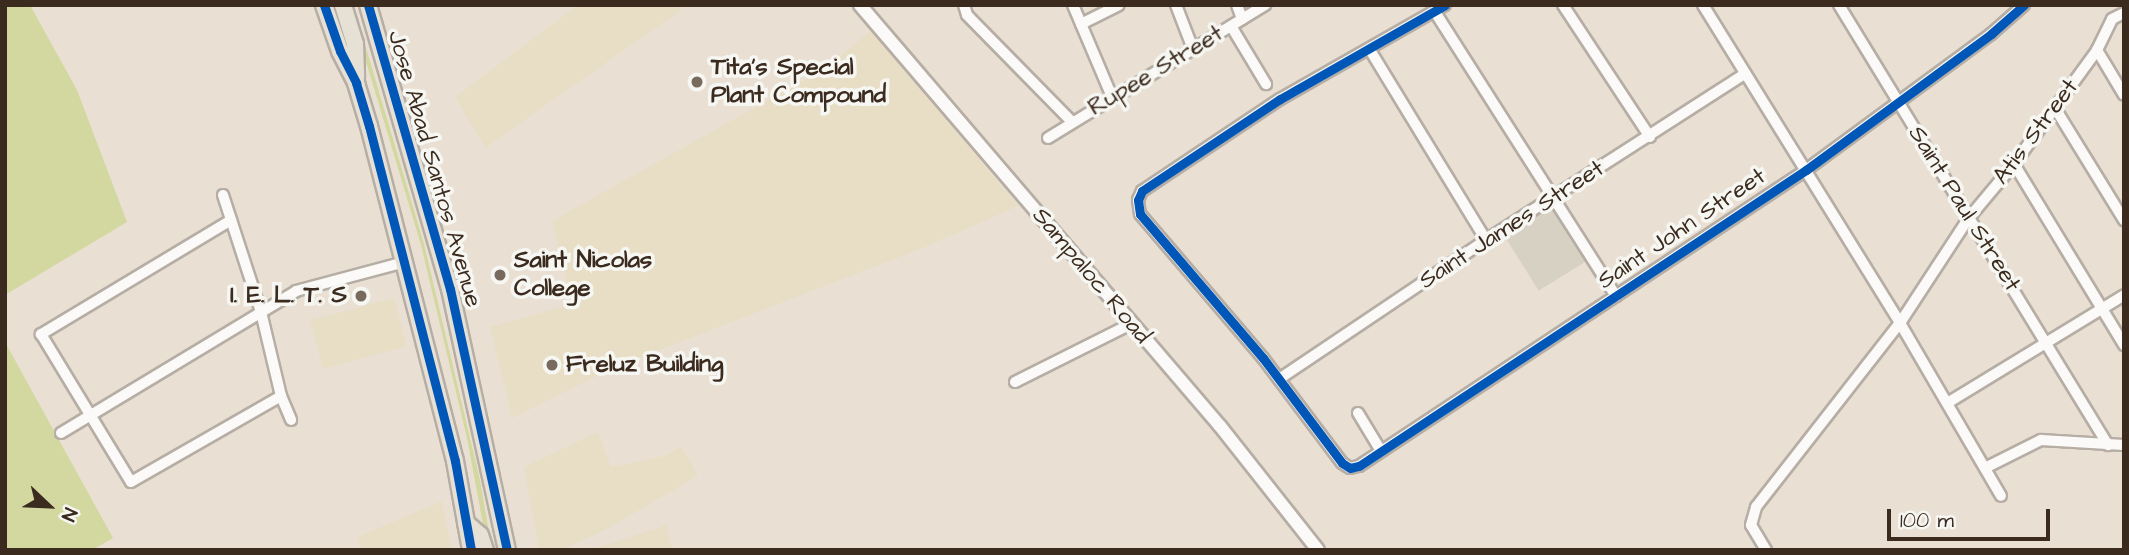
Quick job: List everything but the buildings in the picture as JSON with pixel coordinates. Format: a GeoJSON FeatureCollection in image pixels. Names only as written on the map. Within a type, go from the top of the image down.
{"type":"FeatureCollection","features":[{"type":"Feature","properties":{"kind":"highway","name":"Jose Abad Santos Avenue"},"geometry":{"type":"LineString","coordinates":[[324,5],[340,51],[356,83],[405,261],[455,461],[471,550]]}},
{"type":"Feature","properties":{"kind":"highway"},"geometry":{"type":"LineString","coordinates":[[342,5],[355,44],[356,83]]}},
{"type":"Feature","properties":{"kind":"highway"},"geometry":{"type":"LineString","coordinates":[[359,5],[373,28]]}},
{"type":"Feature","properties":{"kind":"highway","name":"Jose Abad Santos Avenue"},"geometry":{"type":"LineString","coordinates":[[368,5],[450,289],[507,550]]}},
{"type":"Feature","properties":{"kind":"highway"},"geometry":{"type":"LineString","coordinates":[[466,523],[480,535],[485,550]]}},
{"type":"Feature","properties":{"kind":"street","name":"Sampaloc Road"},"geometry":{"type":"LineString","coordinates":[[860,5],[1220,426],[1318,550]]}},
{"type":"Feature","properties":{"kind":"street"},"geometry":{"type":"LineString","coordinates":[[964,5],[967,15],[1072,122]]}},
{"type":"Feature","properties":{"kind":"street"},"geometry":{"type":"LineString","coordinates":[[1073,5],[1112,97]]}},
{"type":"Feature","properties":{"kind":"street"},"geometry":{"type":"LineString","coordinates":[[1081,24],[1118,5]]}},
{"type":"Feature","properties":{"kind":"street"},"geometry":{"type":"LineString","coordinates":[[1176,5],[1193,49]]}},
{"type":"Feature","properties":{"kind":"street"},"geometry":{"type":"LineString","coordinates":[[1237,5],[1242,19]]}},
{"type":"Feature","properties":{"kind":"street","name":"Rupee Street"},"geometry":{"type":"LineString","coordinates":[[1048,138],[1265,5]]}},
{"type":"Feature","properties":{"kind":"street"},"geometry":{"type":"LineString","coordinates":[[1279,379],[1140,214],[1138,200],[1142,191],[1280,99],[1445,5]]}},
{"type":"Feature","properties":{"kind":"street"},"geometry":{"type":"LineString","coordinates":[[1563,5],[1650,137]]}},
{"type":"Feature","properties":{"kind":"street"},"geometry":{"type":"LineString","coordinates":[[1703,5],[1949,402],[2001,496]]}},
{"type":"Feature","properties":{"kind":"street","name":"Saint Paul Street"},"geometry":{"type":"LineString","coordinates":[[1839,5],[2108,445]]}},
{"type":"Feature","properties":{"kind":"street","name":"Saint John Street"},"geometry":{"type":"LineString","coordinates":[[1279,379],[1342,463],[1350,468],[1359,466],[1806,170],[1991,34],[2024,5]]}},
{"type":"Feature","properties":{"kind":"street"},"geometry":{"type":"LineString","coordinates":[[1435,12],[1616,296]]}},
{"type":"Feature","properties":{"kind":"street","name":"Atis Street"},"geometry":{"type":"LineString","coordinates":[[1766,550],[1751,525],[1756,508],[1900,323],[1968,219],[2014,164],[2097,50],[2112,19],[2124,13]]}},
{"type":"Feature","properties":{"kind":"street"},"geometry":{"type":"LineString","coordinates":[[1231,26],[1266,83]]}},
{"type":"Feature","properties":{"kind":"street"},"geometry":{"type":"LineString","coordinates":[[1370,50],[1486,240]]}},
{"type":"Feature","properties":{"kind":"street"},"geometry":{"type":"LineString","coordinates":[[2097,50],[2124,95]]}},
{"type":"Feature","properties":{"kind":"street","name":"Saint James Street"},"geometry":{"type":"LineString","coordinates":[[1279,379],[1486,240],[1745,74]]}},
{"type":"Feature","properties":{"kind":"street"},"geometry":{"type":"LineString","coordinates":[[2055,108],[2124,220]]}},
{"type":"Feature","properties":{"kind":"street"},"geometry":{"type":"LineString","coordinates":[[2014,164],[2124,345]]}},
{"type":"Feature","properties":{"kind":"street"},"geometry":{"type":"LineString","coordinates":[[223,195],[261,312],[281,396],[291,420]]}},
{"type":"Feature","properties":{"kind":"street"},"geometry":{"type":"LineString","coordinates":[[231,220],[41,334],[131,482],[281,396]]}},
{"type":"Feature","properties":{"kind":"street"},"geometry":{"type":"LineString","coordinates":[[61,433],[307,286],[405,261]]}},
{"type":"Feature","properties":{"kind":"street"},"geometry":{"type":"LineString","coordinates":[[1949,402],[2124,295]]}},
{"type":"Feature","properties":{"kind":"street"},"geometry":{"type":"LineString","coordinates":[[1015,382],[1131,324]]}},
{"type":"Feature","properties":{"kind":"street"},"geometry":{"type":"LineString","coordinates":[[1358,413],[1381,451]]}},
{"type":"Feature","properties":{"kind":"street"},"geometry":{"type":"LineString","coordinates":[[1985,468],[2040,440],[2124,445]]}},
{"type":"Feature","properties":{"kind":"shaded area"},"geometry":{"type":"Polygon","coordinates":[[[578,5],[677,5],[681,10],[485,148],[455,97],[578,5]]]}},
{"type":"Feature","properties":{"kind":"shaded area"},"geometry":{"type":"Polygon","coordinates":[[[871,31],[1018,206],[923,248],[613,368],[512,418],[490,327],[572,304],[552,221],[822,70],[871,31]]]}},
{"type":"Feature","properties":{"kind":"shaded area"},"geometry":{"type":"Polygon","coordinates":[[[1551,203],[1587,261],[1539,291],[1503,233],[1551,203]]]}},
{"type":"Feature","properties":{"kind":"shaded area"},"geometry":{"type":"Polygon","coordinates":[[[394,298],[407,346],[323,369],[310,321],[394,298]]]}},
{"type":"Feature","properties":{"kind":"shaded area"},"geometry":{"type":"Polygon","coordinates":[[[598,432],[611,467],[665,456],[682,447],[698,476],[603,531],[561,550],[539,550],[524,467],[598,432]]]}},
{"type":"Feature","properties":{"kind":"shaded area"},"geometry":{"type":"Polygon","coordinates":[[[442,501],[452,550],[361,550],[357,537],[442,501]]]}},
{"type":"Feature","properties":{"kind":"shaded area"},"geometry":{"type":"Polygon","coordinates":[[[667,525],[672,550],[590,550],[667,525]]]}},
{"type":"Feature","properties":{"kind":"green space"},"geometry":{"type":"Polygon","coordinates":[[[5,5],[30,5],[77,90],[127,222],[5,295],[5,5]]]}},
{"type":"Feature","properties":{"kind":"green space"},"geometry":{"type":"Polygon","coordinates":[[[349,5],[353,5],[424,244],[480,480],[492,550],[485,535],[467,438],[421,245],[349,5]]]}},
{"type":"Feature","properties":{"kind":"green space"},"geometry":{"type":"Polygon","coordinates":[[[5,342],[113,538],[92,550],[5,550],[5,342]]]}},
{"type":"Feature","properties":{"kind":"cycle path"},"geometry":{"type":"LineString","coordinates":[[324,5],[340,51],[356,83],[369,126],[455,461],[471,550]]}},
{"type":"Feature","properties":{"kind":"cycle path"},"geometry":{"type":"LineString","coordinates":[[368,5],[450,289],[507,550]]}},
{"type":"Feature","properties":{"kind":"cycle path"},"geometry":{"type":"LineString","coordinates":[[1445,5],[1280,99],[1142,191],[1138,200],[1140,214],[1263,358],[1342,463],[1350,468],[1359,466],[1806,170],[1991,34],[2024,5]]}},
{"type":"Feature","properties":{"kind":"place","name":"Tita's Special Plant Compound"},"geometry":{"type":"Point","coordinates":[697,82]}},
{"type":"Feature","properties":{"kind":"place","name":"Saint Nicolas College"},"geometry":{"type":"Point","coordinates":[500,275]}},
{"type":"Feature","properties":{"kind":"place","name":"I. E. L. T. S"},"geometry":{"type":"Point","coordinates":[361,296]}},
{"type":"Feature","properties":{"kind":"place","name":"Freluz Building"},"geometry":{"type":"Point","coordinates":[552,365]}}]}
